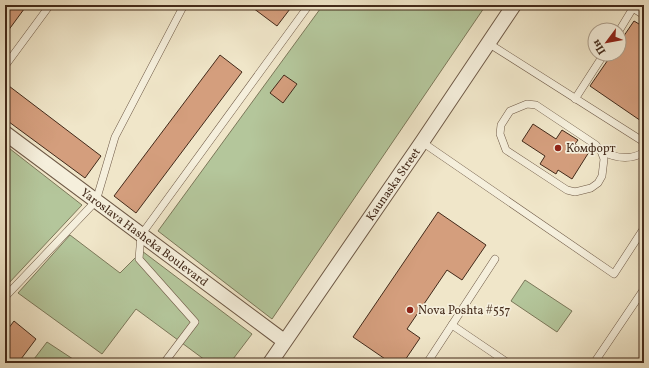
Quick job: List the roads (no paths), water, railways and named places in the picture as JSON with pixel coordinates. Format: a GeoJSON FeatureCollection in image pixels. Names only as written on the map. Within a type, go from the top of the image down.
{"type":"FeatureCollection","features":[{"type":"Feature","properties":{"kind":"street","name":"Kaunaska Street"},"geometry":{"type":"LineString","coordinates":[[270,363],[514,5]]}},
{"type":"Feature","properties":{"kind":"street","name":"Yaroslava Hasheka Boulevard"},"geometry":{"type":"LineString","coordinates":[[5,133],[284,341]]}},
{"type":"Feature","properties":{"kind":"lane"},"geometry":{"type":"LineString","coordinates":[[5,66],[50,5]]}},
{"type":"Feature","properties":{"kind":"lane"},"geometry":{"type":"LineString","coordinates":[[5,296],[96,201],[115,137],[184,5]]}},
{"type":"Feature","properties":{"kind":"lane"},"geometry":{"type":"LineString","coordinates":[[164,363],[196,322],[139,259],[141,235],[309,5]]}},
{"type":"Feature","properties":{"kind":"lane"},"geometry":{"type":"LineString","coordinates":[[623,22],[630,7],[644,15]]}},
{"type":"Feature","properties":{"kind":"lane"},"geometry":{"type":"LineString","coordinates":[[488,43],[644,142]]}},
{"type":"Feature","properties":{"kind":"lane"},"geometry":{"type":"LineString","coordinates":[[575,99],[599,62]]}},
{"type":"Feature","properties":{"kind":"lane"},"geometry":{"type":"LineString","coordinates":[[601,152],[604,168],[598,183],[583,192],[567,190],[506,150],[501,138],[501,125],[505,117],[514,108],[526,104],[536,105],[596,145],[601,152],[613,157],[624,158],[644,152]]}},
{"type":"Feature","properties":{"kind":"lane"},"geometry":{"type":"LineString","coordinates":[[422,142],[614,274],[644,228]]}},
{"type":"Feature","properties":{"kind":"lane"},"geometry":{"type":"LineString","coordinates":[[427,363],[495,259]]}},
{"type":"Feature","properties":{"kind":"lane"},"geometry":{"type":"LineString","coordinates":[[594,363],[644,289]]}},
{"type":"Feature","properties":{"kind":"lane"},"geometry":{"type":"LineString","coordinates":[[452,325],[508,363]]}},
{"type":"Feature","properties":{"kind":"place","name":"Комфорт"},"geometry":{"type":"Point","coordinates":[558,148]}},
{"type":"Feature","properties":{"kind":"place","name":"Nova Poshta #557"},"geometry":{"type":"Point","coordinates":[410,310]}}]}
